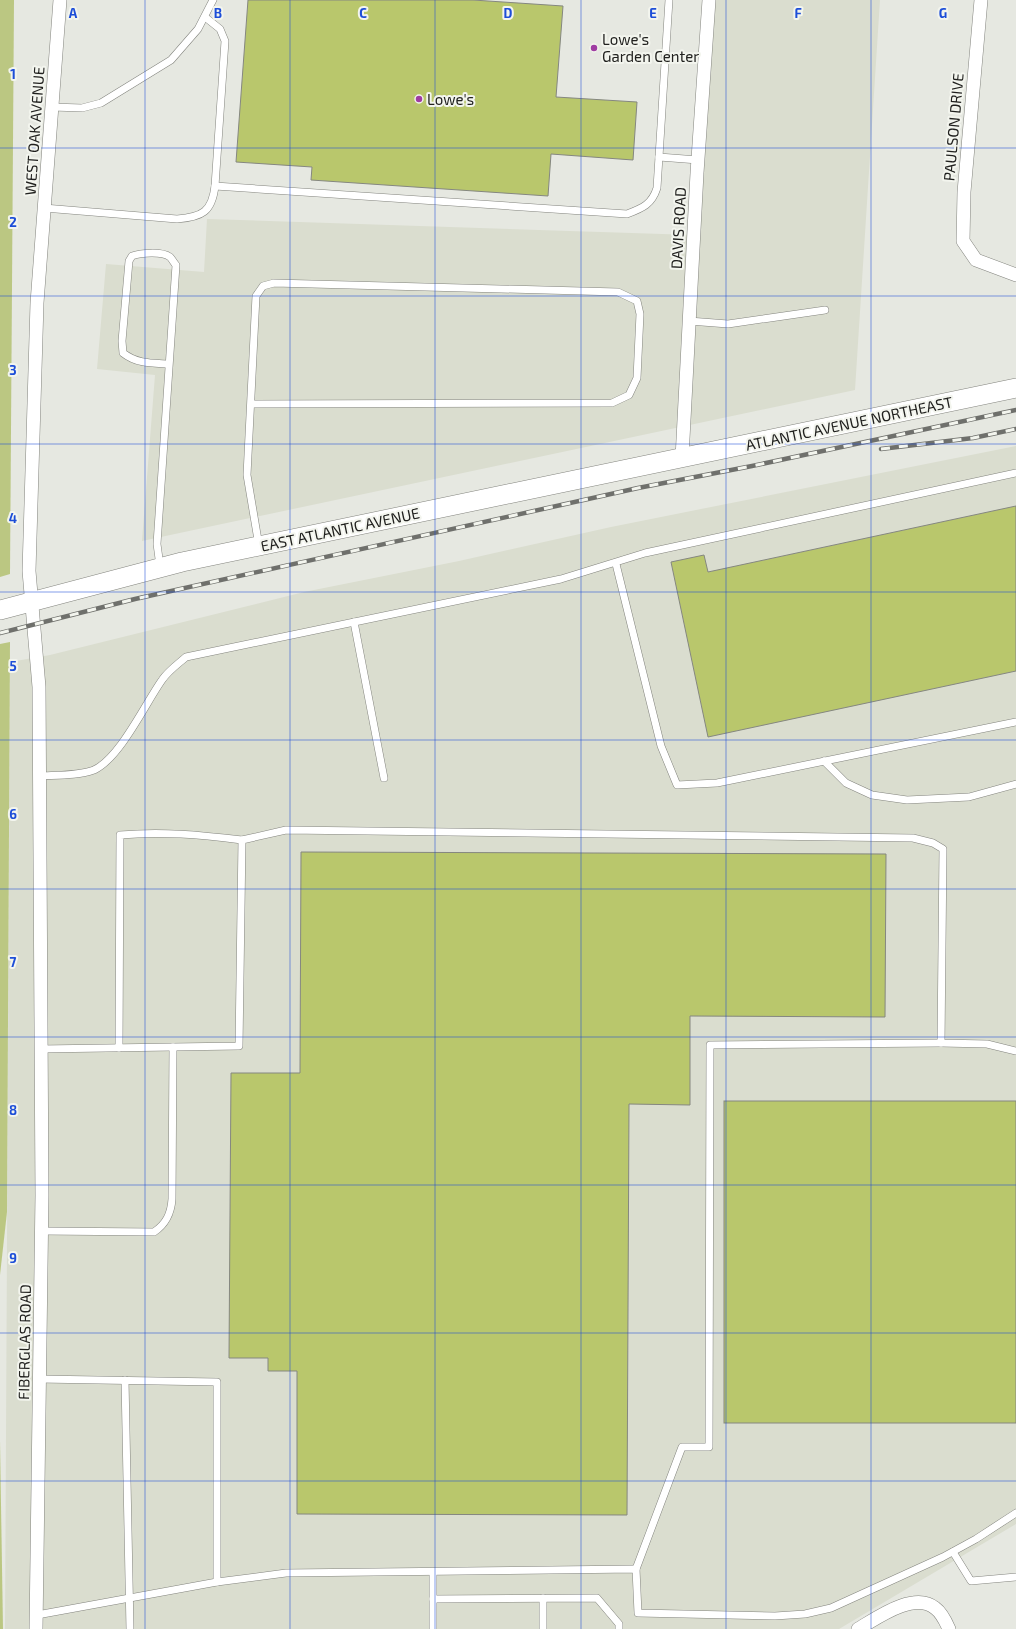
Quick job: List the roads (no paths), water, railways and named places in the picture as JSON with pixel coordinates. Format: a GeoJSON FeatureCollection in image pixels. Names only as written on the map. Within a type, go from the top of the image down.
{"type":"FeatureCollection","features":[{"type":"Feature","properties":{"kind":"street","name":"WEST OAK AVENUE"},"geometry":{"type":"LineString","coordinates":[[33,623],[29,571],[37,311],[60,0]]}},
{"type":"Feature","properties":{"kind":"street","name":"DAVIS ROAD"},"geometry":{"type":"LineString","coordinates":[[682,458],[698,160],[709,0]]}},
{"type":"Feature","properties":{"kind":"street","name":"PAULSON DRIVE"},"geometry":{"type":"LineString","coordinates":[[981,0],[964,192],[963,241],[976,260],[1016,275]]}},
{"type":"Feature","properties":{"kind":"street","name":"ATLANTIC AVENUE NORTHEAST"},"geometry":{"type":"LineString","coordinates":[[682,458],[1016,388]]}},
{"type":"Feature","properties":{"kind":"street","name":"EAST ATLANTIC AVENUE"},"geometry":{"type":"LineString","coordinates":[[0,610],[160,568],[682,458]]}},
{"type":"Feature","properties":{"kind":"street","name":"FIBERGLAS ROAD"},"geometry":{"type":"LineString","coordinates":[[33,623],[38,687],[41,1049],[41,1231],[36,1629]]}},
{"type":"Feature","properties":{"kind":"street"},"geometry":{"type":"LineString","coordinates":[[858,1629],[912,1602],[917,1601],[935,1607],[949,1629]]}},
{"type":"Feature","properties":{"kind":"lane"},"geometry":{"type":"LineString","coordinates":[[52,108],[82,108],[101,103],[171,60],[189,41],[205,17],[213,0]]}},
{"type":"Feature","properties":{"kind":"lane"},"geometry":{"type":"LineString","coordinates":[[215,186],[627,214],[640,210],[653,199],[657,188],[669,0]]}},
{"type":"Feature","properties":{"kind":"lane"},"geometry":{"type":"LineString","coordinates":[[44,208],[177,219],[188,218],[207,210],[213,202],[215,186],[225,41],[220,29],[205,17]]}},
{"type":"Feature","properties":{"kind":"lane"},"geometry":{"type":"LineString","coordinates":[[659,157],[698,160]]}},
{"type":"Feature","properties":{"kind":"lane"},"geometry":{"type":"LineString","coordinates":[[160,568],[157,544],[176,265],[170,257],[163,255],[141,254],[132,256],[128,261],[122,341],[123,353],[141,363],[169,364]]}},
{"type":"Feature","properties":{"kind":"lane"},"geometry":{"type":"LineString","coordinates":[[251,404],[612,402],[629,395],[637,378],[640,314],[637,301],[618,292],[274,283],[263,286],[256,296],[247,475],[260,546]]}},
{"type":"Feature","properties":{"kind":"lane"},"geometry":{"type":"LineString","coordinates":[[689,321],[728,324],[825,310]]}},
{"type":"Feature","properties":{"kind":"lane"},"geometry":{"type":"LineString","coordinates":[[39,776],[74,774],[94,770],[108,759],[134,724],[163,679],[186,657],[553,580],[616,564],[645,553],[1016,473]]}},
{"type":"Feature","properties":{"kind":"lane"},"geometry":{"type":"LineString","coordinates":[[616,564],[662,746],[677,785],[717,783],[1016,722]]}},
{"type":"Feature","properties":{"kind":"lane"},"geometry":{"type":"LineString","coordinates":[[354,622],[384,778]]}},
{"type":"Feature","properties":{"kind":"lane"},"geometry":{"type":"LineString","coordinates":[[824,761],[846,783],[872,795],[907,800],[969,797],[1016,784]]}},
{"type":"Feature","properties":{"kind":"lane"},"geometry":{"type":"LineString","coordinates":[[119,1048],[120,834],[149,832],[184,833],[242,840],[286,830],[913,838],[933,843],[943,849],[941,1043]]}},
{"type":"Feature","properties":{"kind":"lane"},"geometry":{"type":"LineString","coordinates":[[41,1049],[239,1046],[242,840]]}},
{"type":"Feature","properties":{"kind":"lane"},"geometry":{"type":"LineString","coordinates":[[1016,1051],[987,1044],[941,1043],[710,1045],[709,1447],[682,1447],[636,1569],[638,1613],[775,1616],[804,1614],[831,1608],[953,1552],[1016,1513]]}},
{"type":"Feature","properties":{"kind":"lane"},"geometry":{"type":"LineString","coordinates":[[41,1231],[154,1232],[163,1226],[172,1211],[173,1047]]}},
{"type":"Feature","properties":{"kind":"lane"},"geometry":{"type":"LineString","coordinates":[[39,1379],[216,1382],[217,1582]]}},
{"type":"Feature","properties":{"kind":"lane"},"geometry":{"type":"LineString","coordinates":[[125,1380],[130,1629]]}},
{"type":"Feature","properties":{"kind":"lane"},"geometry":{"type":"LineString","coordinates":[[953,1552],[970,1581],[1016,1577]]}},
{"type":"Feature","properties":{"kind":"lane"},"geometry":{"type":"LineString","coordinates":[[36,1615],[217,1582],[286,1573],[636,1569]]}},
{"type":"Feature","properties":{"kind":"lane"},"geometry":{"type":"LineString","coordinates":[[433,1572],[433,1629]]}},
{"type":"Feature","properties":{"kind":"lane"},"geometry":{"type":"LineString","coordinates":[[543,1598],[543,1629]]}},
{"type":"Feature","properties":{"kind":"lane"},"geometry":{"type":"LineString","coordinates":[[433,1599],[597,1598],[619,1624],[619,1629]]}},
{"type":"Feature","properties":{"kind":"railway"},"geometry":{"type":"LineString","coordinates":[[0,633],[135,599],[638,488],[752,466],[1016,410]]}},
{"type":"Feature","properties":{"kind":"railway"},"geometry":{"type":"LineString","coordinates":[[881,449],[973,438],[1016,429]]}},
{"type":"Feature","properties":{"kind":"place","name":"Lowe's Garden Center"},"geometry":{"type":"Point","coordinates":[594,48]}},
{"type":"Feature","properties":{"kind":"place","name":"Lowe's"},"geometry":{"type":"Point","coordinates":[419,99]}}]}
